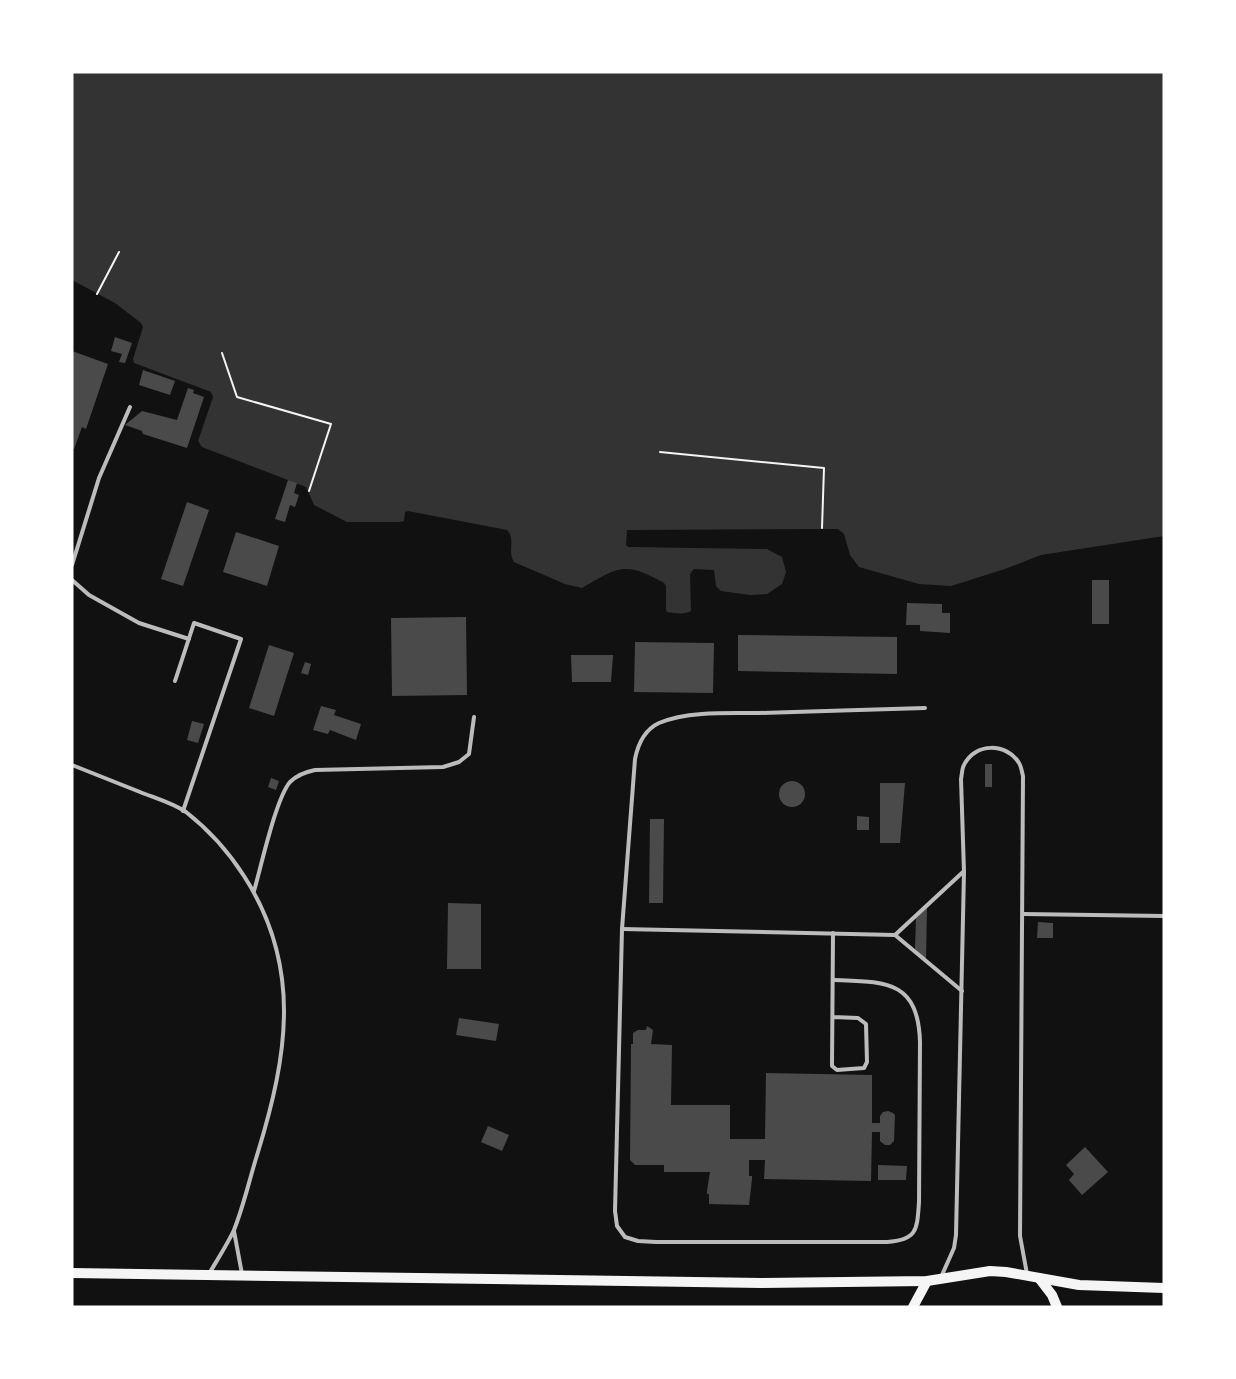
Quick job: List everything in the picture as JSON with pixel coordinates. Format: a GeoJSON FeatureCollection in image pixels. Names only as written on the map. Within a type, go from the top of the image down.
{"type":"FeatureCollection","features":[{"type":"Feature","properties":{"kind":"main road"},"geometry":{"type":"LineString","coordinates":[[72,1273],[751,1283],[927,1281],[990,1271],[1079,1285],[1164,1288]]}},
{"type":"Feature","properties":{"kind":"main road"},"geometry":{"type":"LineString","coordinates":[[1033,1277],[1052,1295],[1057,1307]]}},
{"type":"Feature","properties":{"kind":"main road"},"geometry":{"type":"LineString","coordinates":[[913,1307],[927,1281]]}},
{"type":"Feature","properties":{"kind":"lane"},"geometry":{"type":"LineString","coordinates":[[72,565],[99,478],[130,407]]}},
{"type":"Feature","properties":{"kind":"lane"},"geometry":{"type":"LineString","coordinates":[[72,580],[89,595],[139,623],[189,639]]}},
{"type":"Feature","properties":{"kind":"lane"},"geometry":{"type":"LineString","coordinates":[[175,681],[194,623],[241,639],[183,811]]}},
{"type":"Feature","properties":{"kind":"lane"},"geometry":{"type":"LineString","coordinates":[[834,980],[874,982],[899,990],[911,1000],[919,1018],[919,1202],[912,1236],[905,1240],[887,1242],[632,1240],[625,1237],[619,1231],[615,1211],[622,929],[635,759],[641,740],[652,727],[669,720],[722,714],[925,708]]}},
{"type":"Feature","properties":{"kind":"lane"},"geometry":{"type":"LineString","coordinates":[[254,891],[282,798],[288,784],[294,778],[315,770],[424,769],[449,766],[469,754],[474,717]]}},
{"type":"Feature","properties":{"kind":"lane"},"geometry":{"type":"LineString","coordinates":[[941,1279],[954,1248],[956,1235],[964,872],[961,779],[964,765],[972,755],[982,748],[997,747],[1011,753],[1020,764],[1023,776],[1020,1236],[1033,1277]]}},
{"type":"Feature","properties":{"kind":"lane"},"geometry":{"type":"LineString","coordinates":[[72,765],[183,811],[222,846],[254,891],[274,934],[280,966],[285,1021],[278,1076],[234,1231],[209,1275]]}},
{"type":"Feature","properties":{"kind":"lane"},"geometry":{"type":"LineString","coordinates":[[895,935],[964,872]]}},
{"type":"Feature","properties":{"kind":"lane"},"geometry":{"type":"LineString","coordinates":[[1023,914],[1164,916]]}},
{"type":"Feature","properties":{"kind":"lane"},"geometry":{"type":"LineString","coordinates":[[622,929],[895,935],[962,992]]}},
{"type":"Feature","properties":{"kind":"lane"},"geometry":{"type":"LineString","coordinates":[[833,933],[832,1066],[837,1070],[864,1068],[867,1062],[866,1024],[858,1018],[833,1017]]}},
{"type":"Feature","properties":{"kind":"lane"},"geometry":{"type":"LineString","coordinates":[[234,1231],[242,1276]]}},
{"type":"Feature","properties":{"kind":"path"},"geometry":{"type":"LineString","coordinates":[[97,294],[119,252]]}},
{"type":"Feature","properties":{"kind":"path"},"geometry":{"type":"LineString","coordinates":[[222,353],[237,397],[331,424],[309,490]]}},
{"type":"Feature","properties":{"kind":"path"},"geometry":{"type":"LineString","coordinates":[[660,452],[824,468],[822,528]]}},
{"type":"Feature","properties":{"kind":"shaded area"},"geometry":{"type":"Polygon","coordinates":[[[72,72],[1164,72],[1164,536],[1041,555],[951,586],[919,584],[859,567],[850,555],[844,534],[838,529],[627,530],[626,545],[628,547],[767,549],[782,557],[786,572],[782,584],[767,594],[750,595],[721,591],[716,586],[714,570],[694,569],[690,574],[691,611],[679,613],[666,610],[664,583],[640,572],[630,569],[614,571],[582,588],[565,584],[514,562],[511,554],[511,537],[507,530],[408,511],[405,512],[404,521],[400,522],[347,522],[314,505],[306,487],[202,447],[198,441],[213,397],[211,392],[134,363],[133,359],[143,327],[141,323],[115,303],[72,280],[72,72]]]}},
{"type":"Feature","properties":{"kind":"building"},"geometry":{"type":"Polygon","coordinates":[[[115,337],[132,343],[125,363],[119,362],[122,354],[111,351],[115,337]]]}},
{"type":"Feature","properties":{"kind":"building"},"geometry":{"type":"Polygon","coordinates":[[[72,351],[108,364],[86,429],[82,427],[74,449],[72,449],[72,351]]]}},
{"type":"Feature","properties":{"kind":"building"},"geometry":{"type":"Polygon","coordinates":[[[143,370],[175,381],[170,395],[139,385],[143,370]]]}},
{"type":"Feature","properties":{"kind":"building"},"geometry":{"type":"Polygon","coordinates":[[[188,388],[194,390],[193,393],[204,397],[187,448],[143,434],[142,431],[125,425],[142,411],[177,420],[188,388]]]}},
{"type":"Feature","properties":{"kind":"building"},"geometry":{"type":"Polygon","coordinates":[[[288,480],[297,483],[294,493],[299,495],[295,507],[290,505],[285,522],[275,519],[288,480]]]}},
{"type":"Feature","properties":{"kind":"building"},"geometry":{"type":"Polygon","coordinates":[[[187,502],[209,510],[183,586],[161,579],[187,502]]]}},
{"type":"Feature","properties":{"kind":"building"},"geometry":{"type":"Polygon","coordinates":[[[236,532],[279,546],[267,586],[223,572],[236,532]]]}},
{"type":"Feature","properties":{"kind":"building"},"geometry":{"type":"Polygon","coordinates":[[[1092,580],[1109,580],[1109,624],[1092,624],[1092,580]]]}},
{"type":"Feature","properties":{"kind":"building"},"geometry":{"type":"Polygon","coordinates":[[[907,603],[942,604],[942,613],[950,613],[950,633],[920,631],[920,625],[906,625],[907,603]]]}},
{"type":"Feature","properties":{"kind":"building"},"geometry":{"type":"Polygon","coordinates":[[[466,617],[467,695],[392,696],[391,618],[466,617]]]}},
{"type":"Feature","properties":{"kind":"building"},"geometry":{"type":"Polygon","coordinates":[[[738,635],[897,637],[897,674],[738,671],[738,635]]]}},
{"type":"Feature","properties":{"kind":"building"},"geometry":{"type":"Polygon","coordinates":[[[635,642],[714,643],[713,693],[634,692],[635,642]]]}},
{"type":"Feature","properties":{"kind":"building"},"geometry":{"type":"Polygon","coordinates":[[[269,645],[294,653],[274,716],[249,708],[269,645]]]}},
{"type":"Feature","properties":{"kind":"building"},"geometry":{"type":"Polygon","coordinates":[[[571,655],[613,655],[611,682],[572,682],[571,655]]]}},
{"type":"Feature","properties":{"kind":"building"},"geometry":{"type":"Polygon","coordinates":[[[305,662],[311,664],[308,675],[301,673],[305,662]]]}},
{"type":"Feature","properties":{"kind":"building"},"geometry":{"type":"Polygon","coordinates":[[[321,706],[336,710],[334,715],[361,724],[356,740],[330,730],[328,734],[313,730],[321,706]]]}},
{"type":"Feature","properties":{"kind":"building"},"geometry":{"type":"Polygon","coordinates":[[[192,721],[204,724],[198,743],[187,740],[192,721]]]}},
{"type":"Feature","properties":{"kind":"building"},"geometry":{"type":"Polygon","coordinates":[[[985,764],[992,764],[992,787],[985,787],[985,764]]]}},
{"type":"Feature","properties":{"kind":"building"},"geometry":{"type":"Polygon","coordinates":[[[271,778],[279,781],[276,790],[268,787],[271,778]]]}},
{"type":"Feature","properties":{"kind":"building"},"geometry":{"type":"Polygon","coordinates":[[[792,781],[801,785],[805,794],[801,803],[792,807],[783,803],[779,794],[783,785],[792,781]]]}},
{"type":"Feature","properties":{"kind":"building"},"geometry":{"type":"Polygon","coordinates":[[[880,783],[905,783],[900,843],[880,843],[880,783]]]}},
{"type":"Feature","properties":{"kind":"building"},"geometry":{"type":"Polygon","coordinates":[[[857,816],[869,817],[869,830],[857,830],[857,816]]]}},
{"type":"Feature","properties":{"kind":"building"},"geometry":{"type":"Polygon","coordinates":[[[650,819],[664,819],[663,903],[649,903],[650,819]]]}},
{"type":"Feature","properties":{"kind":"building"},"geometry":{"type":"Polygon","coordinates":[[[448,903],[481,904],[481,969],[447,969],[448,903]]]}},
{"type":"Feature","properties":{"kind":"building"},"geometry":{"type":"Polygon","coordinates":[[[927,907],[926,960],[915,949],[916,918],[927,907]]]}},
{"type":"Feature","properties":{"kind":"building"},"geometry":{"type":"Polygon","coordinates":[[[1038,922],[1053,923],[1053,938],[1037,938],[1038,922]]]}},
{"type":"Feature","properties":{"kind":"building"},"geometry":{"type":"Polygon","coordinates":[[[459,1018],[499,1024],[496,1041],[456,1035],[459,1018]]]}},
{"type":"Feature","properties":{"kind":"building"},"geometry":{"type":"Polygon","coordinates":[[[647,1026],[653,1030],[651,1044],[672,1045],[671,1105],[730,1105],[730,1139],[765,1139],[766,1073],[872,1075],[872,1123],[880,1123],[880,1116],[883,1112],[893,1113],[895,1115],[894,1141],[890,1145],[885,1145],[880,1141],[880,1132],[872,1132],[871,1181],[764,1179],[765,1160],[749,1160],[749,1176],[752,1176],[752,1179],[749,1205],[709,1204],[707,1191],[710,1172],[664,1172],[664,1165],[635,1165],[630,1160],[631,1044],[633,1044],[633,1033],[646,1030],[647,1026]]]}},
{"type":"Feature","properties":{"kind":"building"},"geometry":{"type":"Polygon","coordinates":[[[488,1126],[509,1135],[502,1151],[481,1142],[488,1126]]]}},
{"type":"Feature","properties":{"kind":"building"},"geometry":{"type":"Polygon","coordinates":[[[1085,1147],[1108,1172],[1082,1195],[1069,1180],[1074,1174],[1066,1165],[1085,1147]]]}},
{"type":"Feature","properties":{"kind":"building"},"geometry":{"type":"Polygon","coordinates":[[[878,1165],[907,1166],[906,1180],[878,1180],[878,1165]]]}}]}
